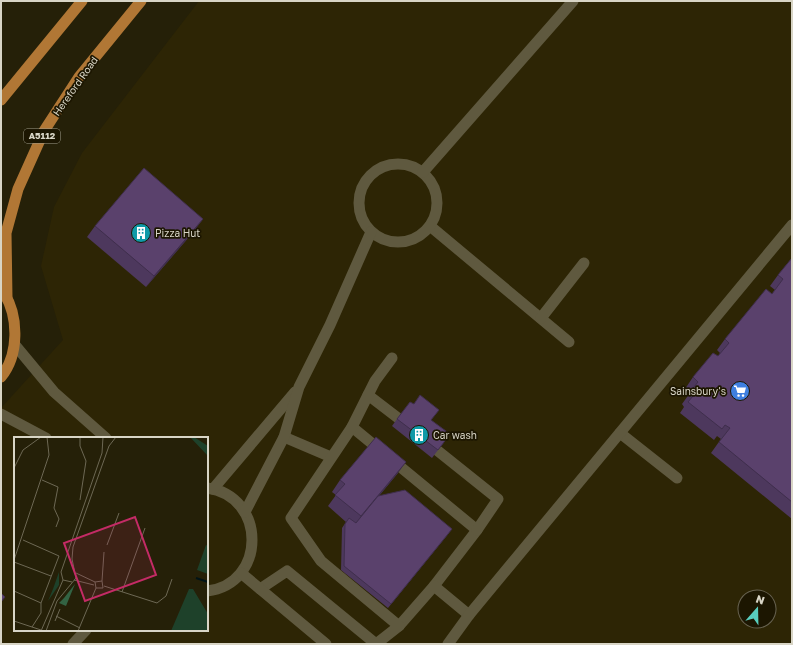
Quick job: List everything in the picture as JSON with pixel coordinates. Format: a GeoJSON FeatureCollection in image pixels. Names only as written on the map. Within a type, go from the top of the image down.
{"type":"FeatureCollection","features":[{"type":"Feature","properties":{"kind":"main road"},"geometry":{"type":"LineString","coordinates":[[1,100],[82,1]]}},
{"type":"Feature","properties":{"kind":"main road","name":"Hereford Road"},"geometry":{"type":"LineString","coordinates":[[7,298],[6,233],[18,189],[44,131],[79,77],[141,1]]}},
{"type":"Feature","properties":{"kind":"main road","name":"A5112"},"geometry":{"type":"LineString","coordinates":[[1,288],[7,298],[15,324],[15,345],[5,372],[1,377]]}},
{"type":"Feature","properties":{"kind":"street"},"geometry":{"type":"LineString","coordinates":[[423,172],[573,1]]}},
{"type":"Feature","properties":{"kind":"street"},"geometry":{"type":"LineString","coordinates":[[395,163],[410,165],[423,172],[432,184],[437,198],[436,212],[430,226],[420,235],[408,240],[395,242],[382,239],[371,232],[363,222],[358,203],[362,185],[370,174],[380,167],[395,163]]}},
{"type":"Feature","properties":{"kind":"street"},"geometry":{"type":"LineString","coordinates":[[448,644],[469,616],[792,225]]}},
{"type":"Feature","properties":{"kind":"street"},"geometry":{"type":"LineString","coordinates":[[430,226],[569,342]]}},
{"type":"Feature","properties":{"kind":"street"},"geometry":{"type":"LineString","coordinates":[[245,512],[284,437],[299,387],[330,325],[371,232]]}},
{"type":"Feature","properties":{"kind":"street"},"geometry":{"type":"LineString","coordinates":[[541,318],[584,264]]}},
{"type":"Feature","properties":{"kind":"street"},"geometry":{"type":"LineString","coordinates":[[15,345],[54,392],[105,437]]}},
{"type":"Feature","properties":{"kind":"street"},"geometry":{"type":"LineString","coordinates":[[392,358],[375,381],[352,426],[291,518],[321,561],[399,626]]}},
{"type":"Feature","properties":{"kind":"street"},"geometry":{"type":"LineString","coordinates":[[208,591],[215,590],[229,584],[241,573],[250,559],[253,544],[252,527],[245,512],[237,502],[226,494],[210,489],[299,387]]}},
{"type":"Feature","properties":{"kind":"street"},"geometry":{"type":"LineString","coordinates":[[368,395],[398,418]]}},
{"type":"Feature","properties":{"kind":"street"},"geometry":{"type":"LineString","coordinates":[[1,414],[44,437]]}},
{"type":"Feature","properties":{"kind":"street"},"geometry":{"type":"LineString","coordinates":[[352,426],[477,530]]}},
{"type":"Feature","properties":{"kind":"street"},"geometry":{"type":"LineString","coordinates":[[620,433],[677,478]]}},
{"type":"Feature","properties":{"kind":"street"},"geometry":{"type":"LineString","coordinates":[[284,437],[331,457]]}},
{"type":"Feature","properties":{"kind":"street"},"geometry":{"type":"LineString","coordinates":[[260,588],[287,571],[376,644],[399,626],[434,586],[477,530],[498,499],[438,450]]}},
{"type":"Feature","properties":{"kind":"street"},"geometry":{"type":"LineString","coordinates":[[241,573],[326,644]]}},
{"type":"Feature","properties":{"kind":"street"},"geometry":{"type":"LineString","coordinates":[[434,586],[469,616]]}},
{"type":"Feature","properties":{"kind":"street"},"geometry":{"type":"LineString","coordinates":[[73,644],[85,631]]}},
{"type":"Feature","properties":{"kind":"shaded area"},"geometry":{"type":"Polygon","coordinates":[[[199,1],[792,1],[792,644],[1,644],[1,408],[63,340],[41,266],[54,207],[82,153],[199,1]]]}},
{"type":"Feature","properties":{"kind":"building","name":"Pizza Hut"},"geometry":{"type":"Polygon","coordinates":[[[144,168],[203,219],[154,276],[95,226],[144,168]]]}},
{"type":"Feature","properties":{"kind":"building","name":"Sainsbury's"},"geometry":{"type":"Polygon","coordinates":[[[792,258],[792,502],[719,442],[730,428],[725,425],[722,429],[688,402],[693,396],[689,393],[698,382],[693,377],[713,353],[718,356],[729,343],[725,339],[766,289],[772,294],[783,279],[778,275],[792,258]]]}},
{"type":"Feature","properties":{"kind":"building","name":"Car wash"},"geometry":{"type":"Polygon","coordinates":[[[420,395],[439,410],[431,420],[450,434],[438,450],[397,419],[410,402],[414,404],[420,395]]]}},
{"type":"Feature","properties":{"kind":"building"},"geometry":{"type":"Polygon","coordinates":[[[376,437],[406,462],[361,516],[335,495],[345,484],[340,480],[376,437]]]}},
{"type":"Feature","properties":{"kind":"building"},"geometry":{"type":"Polygon","coordinates":[[[405,490],[452,529],[391,604],[344,566],[345,524],[349,518],[356,523],[378,496],[405,490]]]}},
{"type":"Feature","properties":{"kind":"building"},"geometry":{"type":"Polygon","coordinates":[[[1,593],[5,597],[1,602],[1,593]]]}},
{"type":"Feature","properties":{"kind":"place","name":"Pizza Hut"},"geometry":{"type":"Point","coordinates":[141,233]}},
{"type":"Feature","properties":{"kind":"place","name":"Sainsbury's"},"geometry":{"type":"Point","coordinates":[740,391]}},
{"type":"Feature","properties":{"kind":"place","name":"Car wash"},"geometry":{"type":"Point","coordinates":[419,435]}}]}
